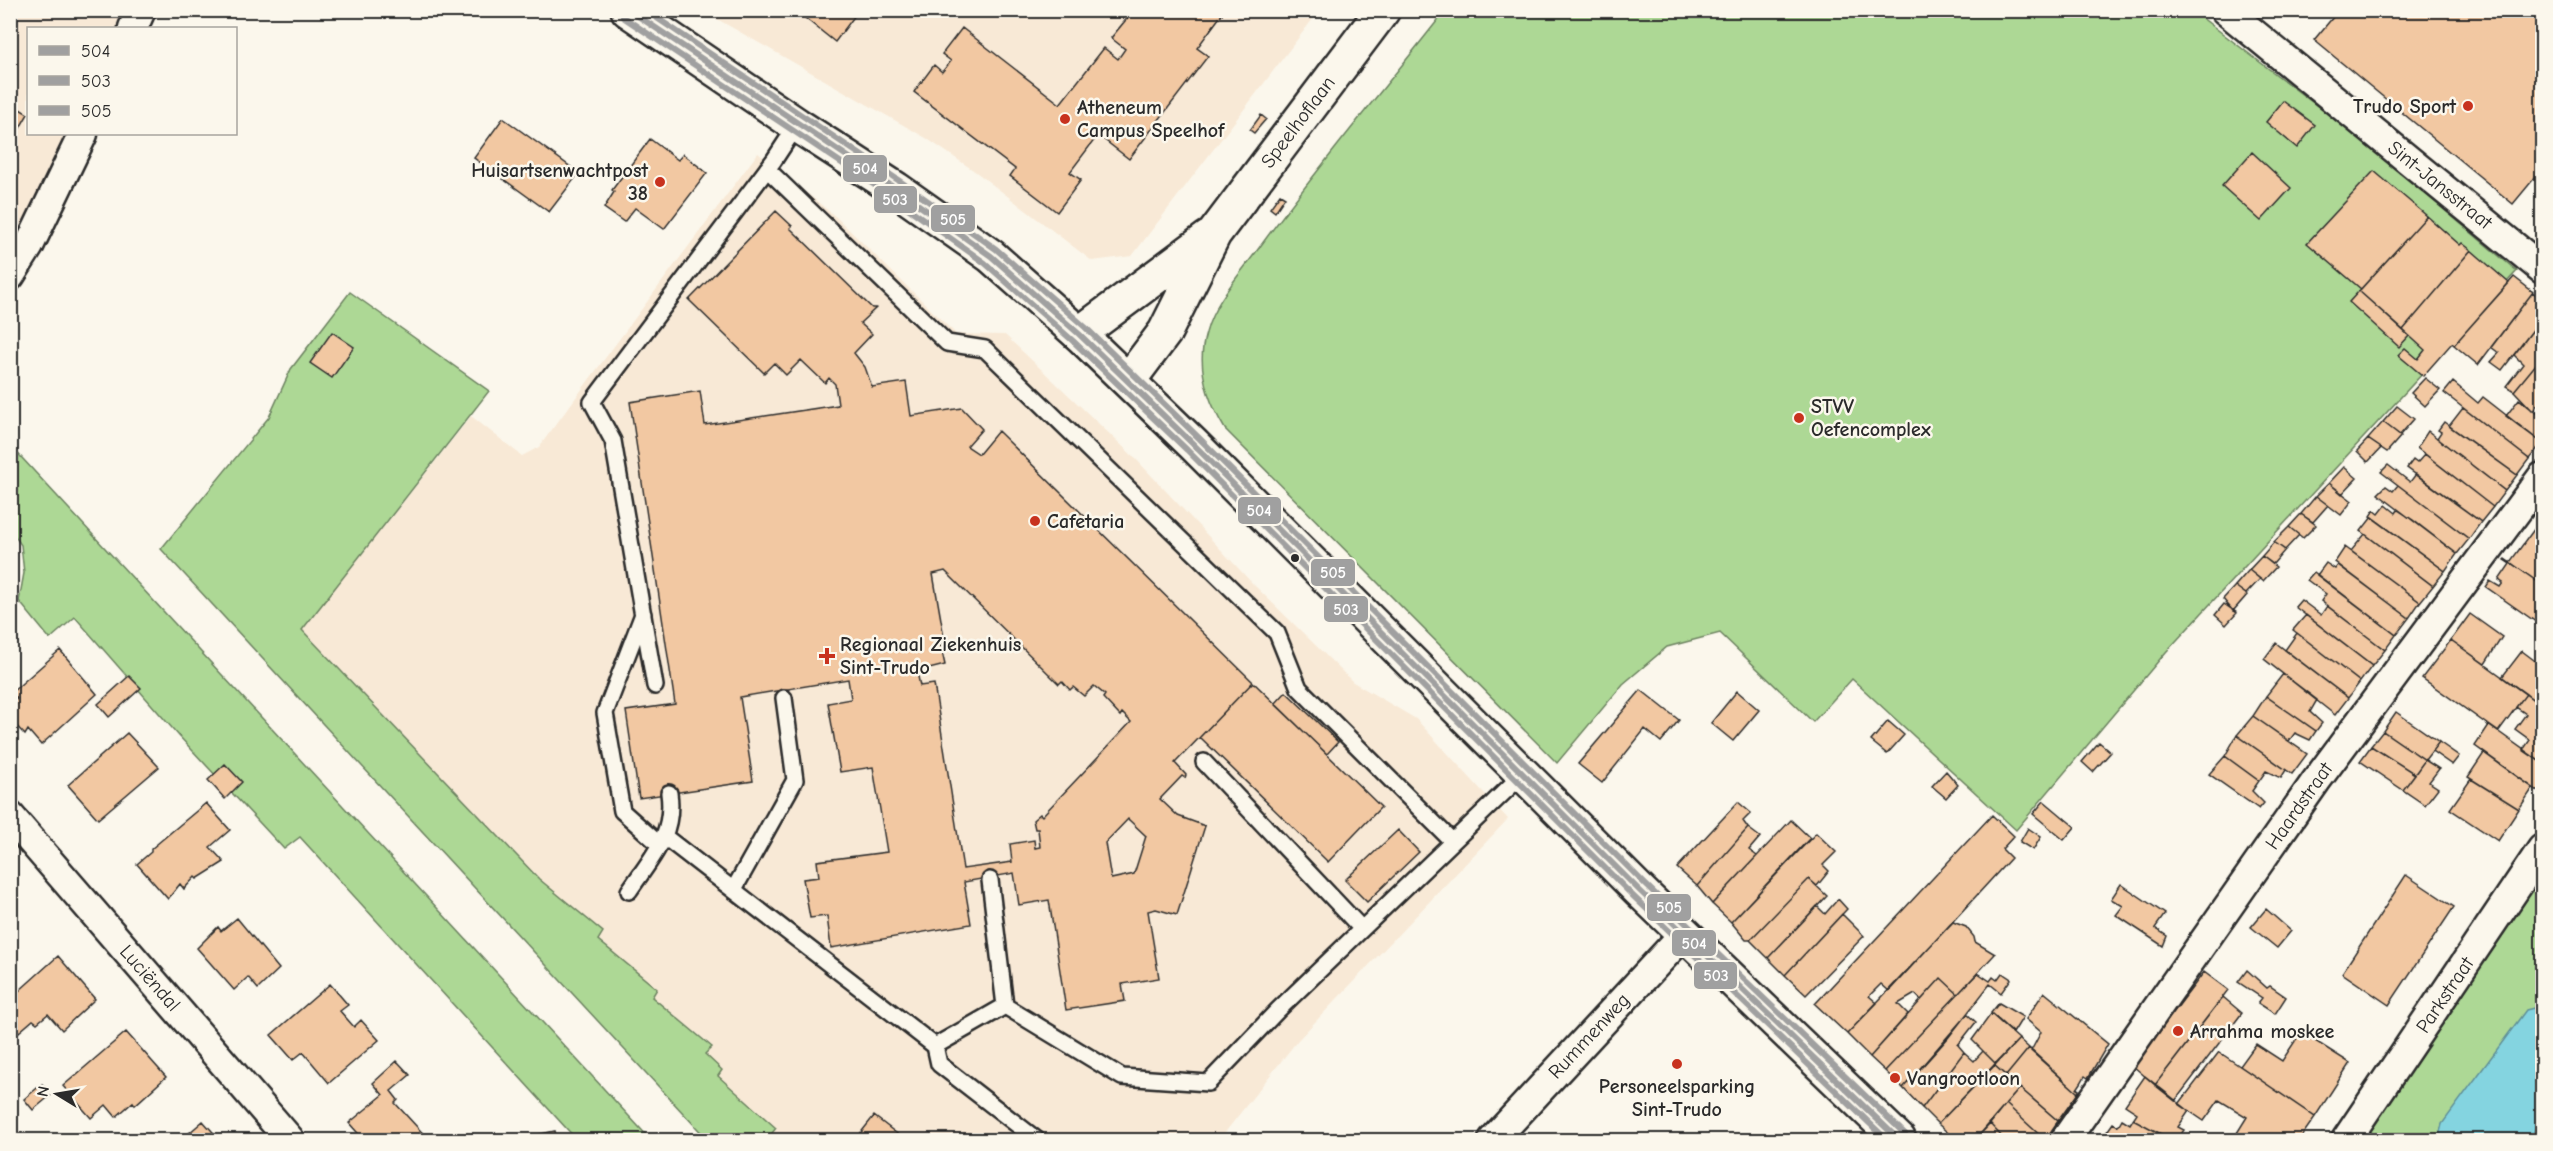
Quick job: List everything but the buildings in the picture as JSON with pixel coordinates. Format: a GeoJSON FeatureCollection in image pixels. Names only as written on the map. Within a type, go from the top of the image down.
{"type":"FeatureCollection","features":[{"type":"Feature","properties":{"kind":"main road"},"geometry":{"type":"LineString","coordinates":[[628,10],[797,126],[888,184],[991,256],[1079,334],[1129,380],[1639,890],[1899,1140]]}},
{"type":"Feature","properties":{"kind":"main road","name":"Speelhoflaan"},"geometry":{"type":"LineString","coordinates":[[1129,380],[1165,332],[1214,234],[1383,10]]}},
{"type":"Feature","properties":{"kind":"main road","name":"Speelhoflaan"},"geometry":{"type":"LineString","coordinates":[[1079,334],[1214,234]]}},
{"type":"Feature","properties":{"kind":"street"},"geometry":{"type":"LineString","coordinates":[[133,27],[141,10]]}},
{"type":"Feature","properties":{"kind":"street","name":"Sint-Jansstraat"},"geometry":{"type":"LineString","coordinates":[[2229,12],[2542,269]]}},
{"type":"Feature","properties":{"kind":"street"},"geometry":{"type":"LineString","coordinates":[[10,276],[29,246],[83,135]]}},
{"type":"Feature","properties":{"kind":"street","name":"Haardstraat"},"geometry":{"type":"LineString","coordinates":[[2065,1140],[2316,781],[2542,477]]}},
{"type":"Feature","properties":{"kind":"street","name":"Luciëndal"},"geometry":{"type":"LineString","coordinates":[[10,816],[290,1140]]}},
{"type":"Feature","properties":{"kind":"street","name":"Parkstraat"},"geometry":{"type":"LineString","coordinates":[[2346,1140],[2542,849]]}},
{"type":"Feature","properties":{"kind":"street","name":"Rummenweg"},"geometry":{"type":"LineString","coordinates":[[1493,1140],[1685,933]]}},
{"type":"Feature","properties":{"kind":"lane"},"geometry":{"type":"LineString","coordinates":[[655,686],[613,441],[592,402],[797,126]]}},
{"type":"Feature","properties":{"kind":"lane"},"geometry":{"type":"LineString","coordinates":[[767,169],[947,343],[985,349],[1277,633],[1299,688],[1452,841]]}},
{"type":"Feature","properties":{"kind":"lane"},"geometry":{"type":"LineString","coordinates":[[643,614],[604,713],[622,811],[734,889],[935,1046],[939,1064],[1037,1140]]}},
{"type":"Feature","properties":{"kind":"lane"},"geometry":{"type":"LineString","coordinates":[[734,889],[795,780],[784,698]]}},
{"type":"Feature","properties":{"kind":"lane"},"geometry":{"type":"LineString","coordinates":[[1204,762],[1362,929]]}},
{"type":"Feature","properties":{"kind":"lane"},"geometry":{"type":"LineString","coordinates":[[1005,1006],[1122,1077],[1208,1083],[1278,1010],[1524,773]]}},
{"type":"Feature","properties":{"kind":"lane"},"geometry":{"type":"LineString","coordinates":[[629,891],[663,841],[670,823],[669,793]]}},
{"type":"Feature","properties":{"kind":"lane"},"geometry":{"type":"LineString","coordinates":[[990,880],[1005,1006]]}},
{"type":"Feature","properties":{"kind":"lane"},"geometry":{"type":"LineString","coordinates":[[935,1046],[1005,1006]]}},
{"type":"Feature","properties":{"kind":"shaded area"},"geometry":{"type":"Polygon","coordinates":[[[11,11],[133,11],[125,27],[27,27],[27,135],[69,135],[11,245],[11,11]]]}},
{"type":"Feature","properties":{"kind":"shaded area","name":"Atheneum Campus Speelhof"},"geometry":{"type":"Polygon","coordinates":[[[703,11],[1319,11],[1132,256],[1092,261],[976,172],[926,138],[703,11]]]}},
{"type":"Feature","properties":{"kind":"shaded area","name":"Regionaal Ziekenhuis Sint-Trudo"},"geometry":{"type":"Polygon","coordinates":[[[758,153],[836,217],[956,334],[1005,335],[1135,458],[1254,585],[1353,682],[1416,719],[1508,819],[1298,1040],[1219,1140],[771,1140],[769,1137],[776,1128],[718,1076],[722,1070],[704,1054],[712,1046],[652,997],[656,989],[598,939],[603,932],[539,879],[302,630],[471,416],[522,456],[539,447],[758,153]]]}},
{"type":"Feature","properties":{"kind":"green space","name":"STVV Oefencomplex"},"geometry":{"type":"Polygon","coordinates":[[[1445,11],[2193,11],[2354,134],[2517,271],[2166,652],[2016,830],[1852,679],[1813,722],[1720,633],[1667,647],[1623,684],[1557,763],[1225,429],[1213,407],[1203,370],[1203,345],[1206,333],[1215,310],[1228,289],[1304,188],[1445,11]]]}},
{"type":"Feature","properties":{"kind":"green space"},"geometry":{"type":"Polygon","coordinates":[[[350,292],[489,391],[302,630],[539,879],[603,932],[598,940],[657,989],[652,997],[712,1047],[705,1054],[722,1070],[718,1076],[776,1128],[769,1137],[771,1140],[708,1140],[161,549],[269,417],[291,369],[350,292]]]}},
{"type":"Feature","properties":{"kind":"green space"},"geometry":{"type":"Polygon","coordinates":[[[10,445],[651,1140],[577,1140],[300,837],[284,849],[179,736],[75,617],[50,639],[19,601],[24,573],[21,545],[11,530],[10,445]]]}},
{"type":"Feature","properties":{"kind":"green space"},"geometry":{"type":"Polygon","coordinates":[[[2542,870],[2542,1140],[2362,1140],[2542,870]]]}},
{"type":"Feature","properties":{"kind":"water"},"geometry":{"type":"Polygon","coordinates":[[[2542,1006],[2542,1111],[2531,1140],[2438,1140],[2442,1124],[2526,1010],[2542,1006]]]}},
{"type":"Feature","properties":{"kind":"transit line","name":"504"},"geometry":{"type":"LineString","coordinates":[[629,10],[896,189],[991,256],[1079,334],[1193,444],[1639,890],[1899,1140]]}},
{"type":"Feature","properties":{"kind":"transit line","name":"505"},"geometry":{"type":"LineString","coordinates":[[645,10],[901,182],[996,249],[1085,327],[1645,884],[1905,1134]]}},
{"type":"Feature","properties":{"kind":"transit line","name":"503"},"geometry":{"type":"LineString","coordinates":[[623,17],[891,196],[985,263],[1073,341],[1187,450],[1633,896],[1887,1140]]}},
{"type":"Feature","properties":{"kind":"place","name":"Trudo Sport"},"geometry":{"type":"Point","coordinates":[2468,106]}},
{"type":"Feature","properties":{"kind":"place","name":"Atheneum Campus Speelhof"},"geometry":{"type":"Point","coordinates":[1065,119]}},
{"type":"Feature","properties":{"kind":"place","name":"Huisartsenwachtpost 38"},"geometry":{"type":"Point","coordinates":[660,182]}},
{"type":"Feature","properties":{"kind":"place","name":"STVV Oefencomplex"},"geometry":{"type":"Point","coordinates":[1799,418]}},
{"type":"Feature","properties":{"kind":"place","name":"Cafetaria"},"geometry":{"type":"Point","coordinates":[1035,521]}},
{"type":"Feature","properties":{"kind":"place","name":"Regionaal Ziekenhuis Sint-Trudo"},"geometry":{"type":"Point","coordinates":[827,656]}},
{"type":"Feature","properties":{"kind":"place","name":"Arrahma moskee"},"geometry":{"type":"Point","coordinates":[2178,1031]}},
{"type":"Feature","properties":{"kind":"place","name":"Personeelsparking Sint-Trudo"},"geometry":{"type":"Point","coordinates":[1677,1064]}},
{"type":"Feature","properties":{"kind":"place","name":"Vangrootloon"},"geometry":{"type":"Point","coordinates":[1895,1078]}}]}
